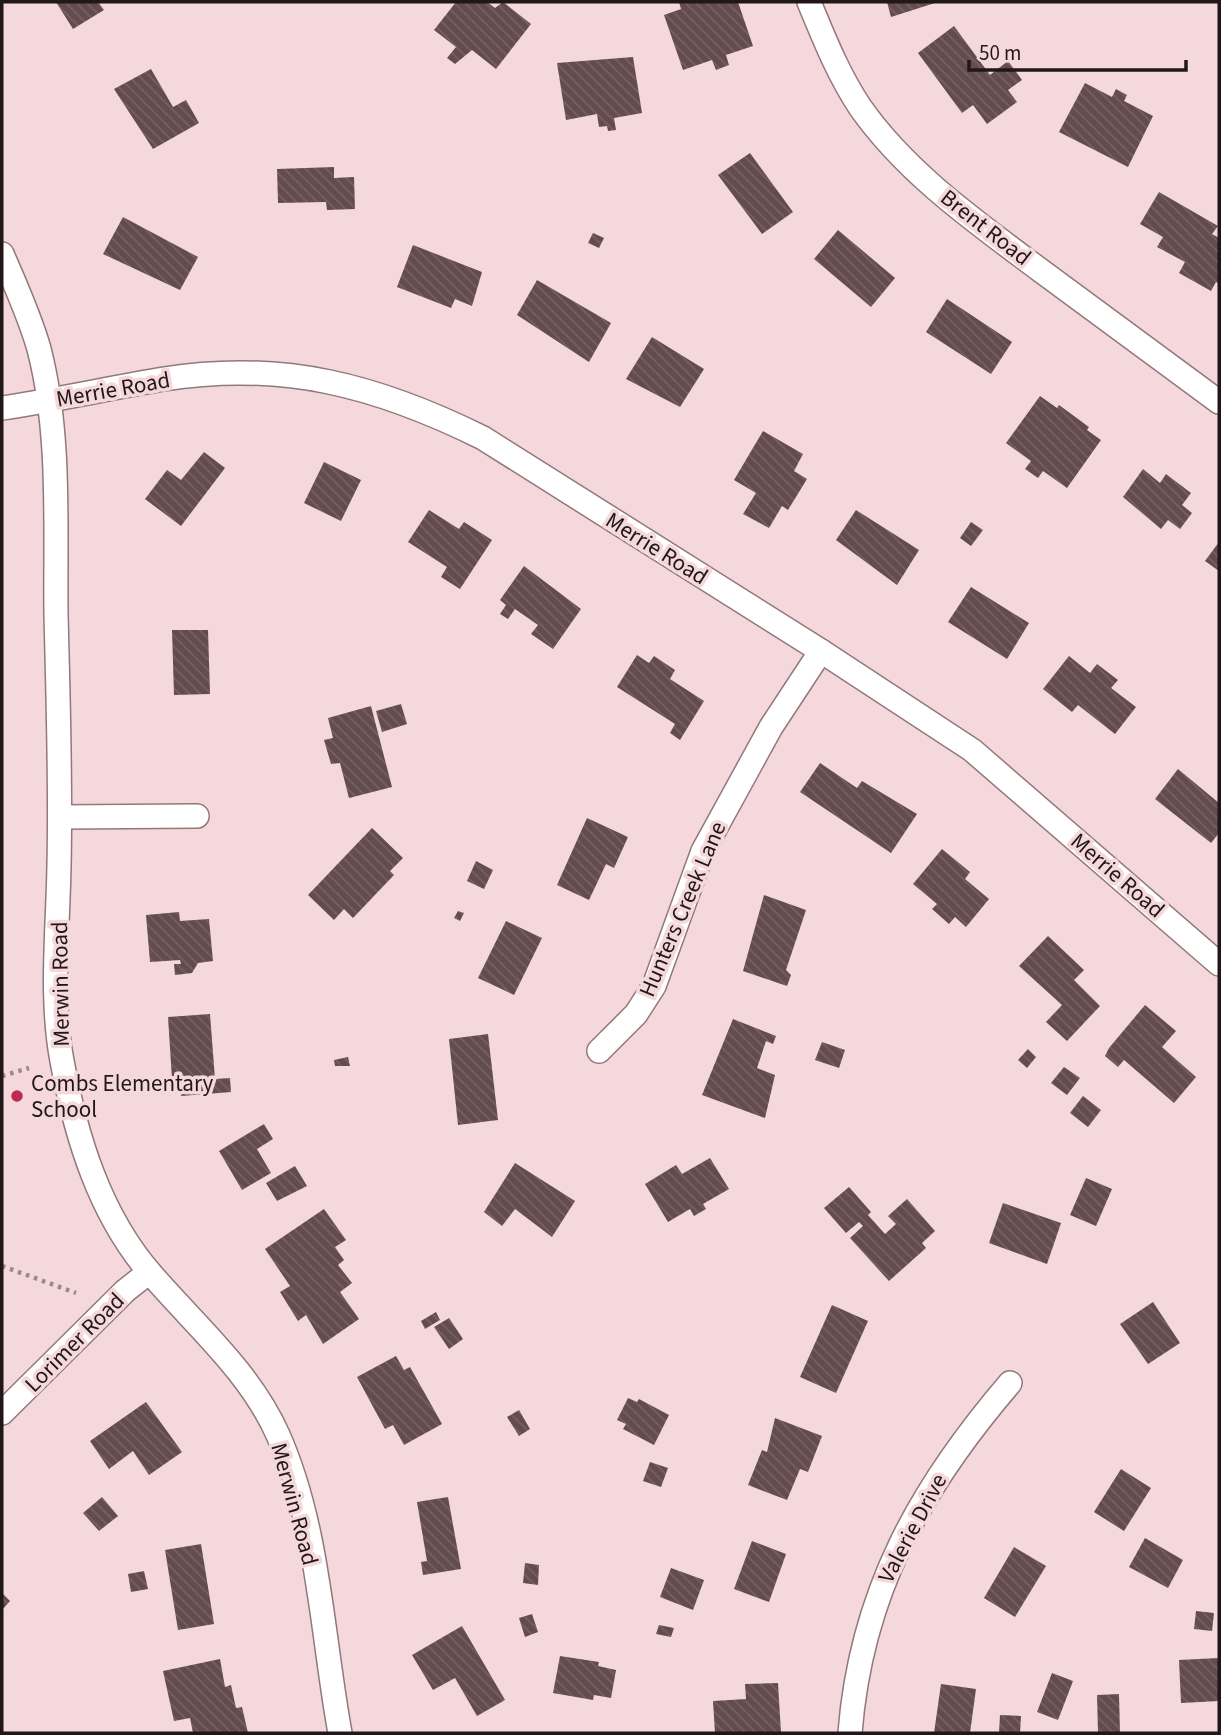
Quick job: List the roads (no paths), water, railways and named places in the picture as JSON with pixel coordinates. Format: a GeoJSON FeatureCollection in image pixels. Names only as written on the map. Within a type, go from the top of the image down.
{"type":"FeatureCollection","features":[{"type":"Feature","properties":{"kind":"street","name":"Brent Road"},"geometry":{"type":"LineString","coordinates":[[809,2],[834,63],[860,106],[883,136],[920,174],[986,229],[1219,402]]}},
{"type":"Feature","properties":{"kind":"street","name":"Merwin Road"},"geometry":{"type":"LineString","coordinates":[[2,254],[39,348],[48,401],[54,494],[60,817],[56,1016],[61,1059],[84,1151],[109,1211],[149,1272],[228,1358],[256,1395],[278,1434],[308,1534],[340,1733]]}},
{"type":"Feature","properties":{"kind":"street","name":"Merrie Road"},"geometry":{"type":"LineString","coordinates":[[2,408],[166,379],[239,372],[310,378],[403,401],[483,438],[821,651],[972,750],[1219,964]]}},
{"type":"Feature","properties":{"kind":"street","name":"Hunters Creek Lane"},"geometry":{"type":"LineString","coordinates":[[599,1051],[636,1014],[654,986],[703,851],[771,727],[821,651]]}},
{"type":"Feature","properties":{"kind":"street"},"geometry":{"type":"LineString","coordinates":[[60,817],[197,816]]}},
{"type":"Feature","properties":{"kind":"street","name":"Lorimer Road"},"geometry":{"type":"LineString","coordinates":[[2,1413],[125,1292],[149,1272]]}},
{"type":"Feature","properties":{"kind":"street","name":"Valerie Drive"},"geometry":{"type":"LineString","coordinates":[[850,1733],[860,1660],[889,1565],[920,1502],[955,1450],[1010,1383]]}},
{"type":"Feature","properties":{"kind":"place","name":"Combs Elementary School"},"geometry":{"type":"Point","coordinates":[17,1096]}}]}
